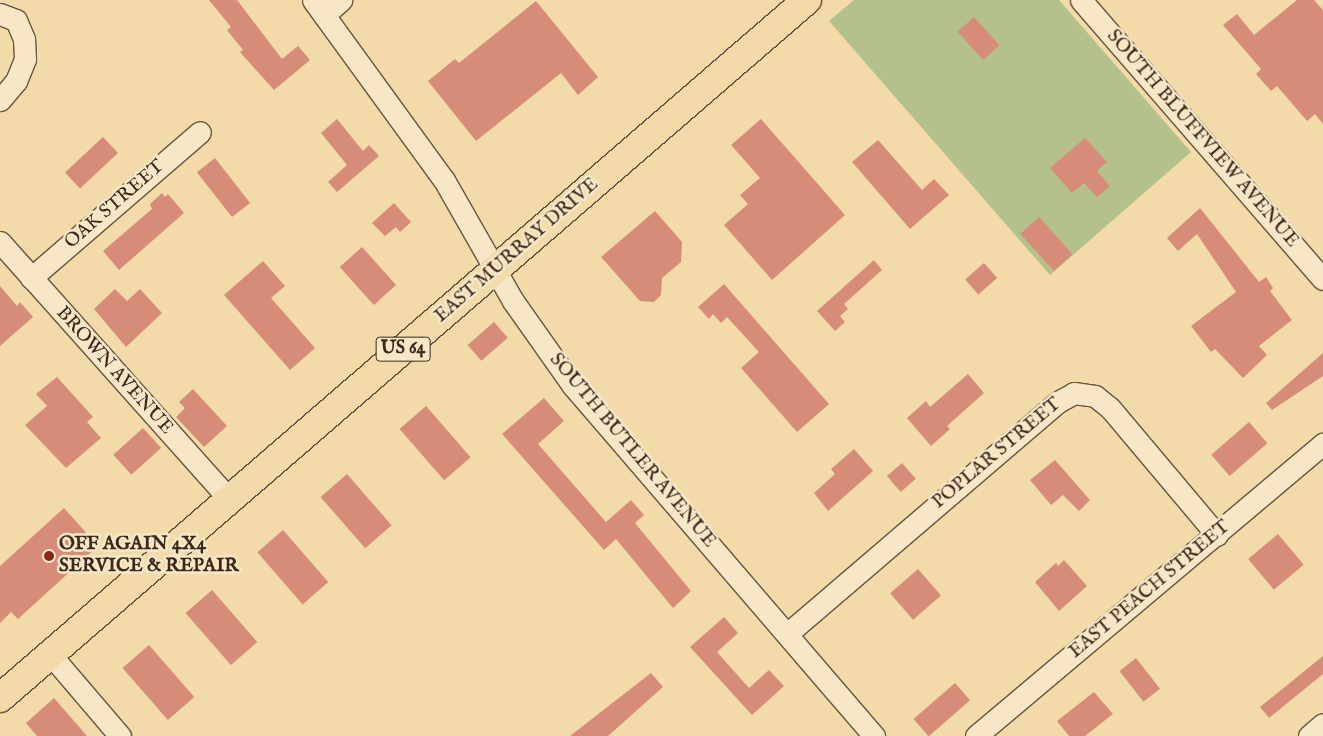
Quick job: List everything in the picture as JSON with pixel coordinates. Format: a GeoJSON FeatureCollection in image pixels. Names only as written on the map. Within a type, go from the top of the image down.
{"type":"FeatureCollection","features":[{"type":"Feature","properties":{"kind":"highway","name":"EAST MURRAY DRIVE"},"geometry":{"type":"LineString","coordinates":[[0,698],[806,0]]}},
{"type":"Feature","properties":{"kind":"street"},"geometry":{"type":"LineString","coordinates":[[318,8],[341,0]]}},
{"type":"Feature","properties":{"kind":"street","name":"SOUTH BLUFFVIEW AVENUE"},"geometry":{"type":"LineString","coordinates":[[1081,0],[1323,279]]}},
{"type":"Feature","properties":{"kind":"street","name":"SOUTH BUTLER AVENUE"},"geometry":{"type":"LineString","coordinates":[[318,8],[444,180],[494,270],[573,386],[874,736]]}},
{"type":"Feature","properties":{"kind":"street"},"geometry":{"type":"LineString","coordinates":[[0,14],[16,20],[24,40],[25,59],[16,81],[0,100]]}},
{"type":"Feature","properties":{"kind":"street","name":"OAK STREET"},"geometry":{"type":"LineString","coordinates":[[31,278],[200,132]]}},
{"type":"Feature","properties":{"kind":"street","name":"BROWN AVENUE"},"geometry":{"type":"LineString","coordinates":[[0,242],[229,499]]}},
{"type":"Feature","properties":{"kind":"street","name":"POPLAR STREET"},"geometry":{"type":"LineString","coordinates":[[787,634],[1058,402],[1074,393],[1095,396],[1110,408],[1217,535]]}},
{"type":"Feature","properties":{"kind":"street","name":"EAST PEACH STREET"},"geometry":{"type":"LineString","coordinates":[[976,736],[1323,444]]}},
{"type":"Feature","properties":{"kind":"street"},"geometry":{"type":"LineString","coordinates":[[50,654],[120,736]]}},
{"type":"Feature","properties":{"kind":"street"},"geometry":{"type":"LineString","coordinates":[[1309,736],[1323,724]]}},
{"type":"Feature","properties":{"kind":"green space"},"geometry":{"type":"Polygon","coordinates":[[[854,0],[1059,0],[1191,152],[1050,275],[829,21],[854,0]]]}},
{"type":"Feature","properties":{"kind":"building"},"geometry":{"type":"Polygon","coordinates":[[[209,0],[237,0],[282,59],[298,46],[310,60],[274,90],[240,52],[243,50],[227,30],[231,27],[209,0]]]}},
{"type":"Feature","properties":{"kind":"building"},"geometry":{"type":"Polygon","coordinates":[[[1297,0],[1314,0],[1323,10],[1323,124],[1315,114],[1307,121],[1277,86],[1271,91],[1256,74],[1261,69],[1223,25],[1237,14],[1254,35],[1297,0]]]}},
{"type":"Feature","properties":{"kind":"building"},"geometry":{"type":"Polygon","coordinates":[[[536,1],[598,77],[578,95],[561,73],[476,141],[428,81],[455,59],[459,63],[536,1]]]}},
{"type":"Feature","properties":{"kind":"building"},"geometry":{"type":"Polygon","coordinates":[[[974,17],[999,45],[983,60],[958,32],[974,17]]]}},
{"type":"Feature","properties":{"kind":"building"},"geometry":{"type":"Polygon","coordinates":[[[337,119],[363,151],[369,145],[379,156],[337,192],[328,182],[347,165],[321,133],[337,119]]]}},
{"type":"Feature","properties":{"kind":"building"},"geometry":{"type":"Polygon","coordinates":[[[761,119],[845,215],[772,280],[724,225],[748,204],[740,195],[760,178],[731,145],[761,119]]]}},
{"type":"Feature","properties":{"kind":"building"},"geometry":{"type":"Polygon","coordinates":[[[103,137],[118,153],[80,189],[65,172],[103,137]]]}},
{"type":"Feature","properties":{"kind":"building"},"geometry":{"type":"Polygon","coordinates":[[[1085,138],[1107,162],[1097,171],[1110,186],[1097,197],[1084,183],[1072,193],[1050,168],[1085,138]]]}},
{"type":"Feature","properties":{"kind":"building"},"geometry":{"type":"Polygon","coordinates":[[[878,140],[922,190],[934,179],[949,195],[910,229],[852,162],[878,140]]]}},
{"type":"Feature","properties":{"kind":"building"},"geometry":{"type":"Polygon","coordinates":[[[215,158],[250,203],[232,217],[197,172],[215,158]]]}},
{"type":"Feature","properties":{"kind":"building"},"geometry":{"type":"Polygon","coordinates":[[[162,193],[165,197],[168,194],[184,213],[119,270],[103,251],[152,209],[150,204],[162,193]]]}},
{"type":"Feature","properties":{"kind":"building"},"geometry":{"type":"Polygon","coordinates":[[[394,203],[411,222],[400,232],[396,227],[385,236],[372,223],[394,203]]]}},
{"type":"Feature","properties":{"kind":"building"},"geometry":{"type":"Polygon","coordinates":[[[1200,208],[1259,282],[1266,277],[1273,288],[1270,291],[1292,320],[1259,346],[1267,355],[1243,378],[1215,349],[1211,352],[1191,326],[1236,292],[1197,234],[1178,251],[1167,238],[1200,208]]]}},
{"type":"Feature","properties":{"kind":"building"},"geometry":{"type":"Polygon","coordinates":[[[655,211],[682,242],[681,262],[662,278],[661,295],[654,302],[640,301],[601,257],[655,211]]]}},
{"type":"Feature","properties":{"kind":"building"},"geometry":{"type":"Polygon","coordinates":[[[1039,217],[1072,254],[1054,271],[1020,234],[1039,217]]]}},
{"type":"Feature","properties":{"kind":"building"},"geometry":{"type":"Polygon","coordinates":[[[362,247],[396,285],[374,305],[340,267],[362,247]]]}},
{"type":"Feature","properties":{"kind":"building"},"geometry":{"type":"Polygon","coordinates":[[[874,260],[882,270],[844,304],[848,309],[840,316],[845,322],[835,331],[817,311],[874,260]]]}},
{"type":"Feature","properties":{"kind":"building"},"geometry":{"type":"Polygon","coordinates":[[[263,261],[285,286],[271,298],[315,348],[290,370],[224,295],[263,261]]]}},
{"type":"Feature","properties":{"kind":"building"},"geometry":{"type":"Polygon","coordinates":[[[984,263],[997,278],[978,294],[965,279],[984,263]]]}},
{"type":"Feature","properties":{"kind":"building"},"geometry":{"type":"Polygon","coordinates":[[[724,284],[829,404],[797,432],[741,368],[759,352],[727,317],[721,323],[713,314],[709,319],[698,307],[724,284]]]}},
{"type":"Feature","properties":{"kind":"building"},"geometry":{"type":"Polygon","coordinates":[[[0,286],[17,306],[20,302],[33,317],[0,346],[0,286]]]}},
{"type":"Feature","properties":{"kind":"building"},"geometry":{"type":"Polygon","coordinates":[[[115,289],[127,301],[140,289],[162,313],[126,347],[94,309],[115,289]]]}},
{"type":"Feature","properties":{"kind":"building"},"geometry":{"type":"Polygon","coordinates":[[[494,322],[508,338],[481,361],[468,345],[494,322]]]}},
{"type":"Feature","properties":{"kind":"building"},"geometry":{"type":"Polygon","coordinates":[[[1323,353],[1323,376],[1272,410],[1266,403],[1323,353]]]}},
{"type":"Feature","properties":{"kind":"building"},"geometry":{"type":"Polygon","coordinates":[[[968,374],[984,393],[947,426],[950,429],[931,446],[907,418],[926,401],[930,407],[968,374]]]}},
{"type":"Feature","properties":{"kind":"building"},"geometry":{"type":"Polygon","coordinates":[[[57,377],[93,417],[87,422],[101,438],[66,468],[25,425],[47,406],[36,394],[57,377]]]}},
{"type":"Feature","properties":{"kind":"building"},"geometry":{"type":"Polygon","coordinates":[[[193,389],[227,426],[204,447],[176,417],[185,408],[179,402],[193,389]]]}},
{"type":"Feature","properties":{"kind":"building"},"geometry":{"type":"Polygon","coordinates":[[[544,398],[564,421],[538,444],[606,522],[631,500],[644,515],[635,523],[691,591],[673,608],[616,539],[604,550],[502,434],[544,398]]]}},
{"type":"Feature","properties":{"kind":"building"},"geometry":{"type":"Polygon","coordinates":[[[426,406],[471,457],[444,480],[400,429],[426,406]]]}},
{"type":"Feature","properties":{"kind":"building"},"geometry":{"type":"Polygon","coordinates":[[[1249,422],[1267,443],[1230,476],[1211,455],[1249,422]]]}},
{"type":"Feature","properties":{"kind":"building"},"geometry":{"type":"Polygon","coordinates":[[[143,428],[161,448],[131,475],[113,455],[143,428]]]}},
{"type":"Feature","properties":{"kind":"building"},"geometry":{"type":"Polygon","coordinates":[[[854,449],[873,471],[828,511],[814,493],[835,474],[831,469],[854,449]]]}},
{"type":"Feature","properties":{"kind":"building"},"geometry":{"type":"Polygon","coordinates":[[[1055,460],[1090,500],[1079,511],[1063,495],[1051,505],[1030,480],[1055,460]]]}},
{"type":"Feature","properties":{"kind":"building"},"geometry":{"type":"Polygon","coordinates":[[[902,463],[916,479],[901,492],[887,476],[902,463]]]}},
{"type":"Feature","properties":{"kind":"building"},"geometry":{"type":"Polygon","coordinates":[[[347,474],[392,525],[365,548],[321,497],[347,474]]]}},
{"type":"Feature","properties":{"kind":"building","name":"OFF AGAIN 4X4 SERVICE & REPAIR"},"geometry":{"type":"Polygon","coordinates":[[[64,508],[98,546],[18,619],[11,612],[0,623],[0,566],[64,508]]]}},
{"type":"Feature","properties":{"kind":"building"},"geometry":{"type":"Polygon","coordinates":[[[283,530],[328,582],[303,604],[257,552],[283,530]]]}},
{"type":"Feature","properties":{"kind":"building"},"geometry":{"type":"Polygon","coordinates":[[[1278,534],[1304,565],[1274,590],[1248,559],[1278,534]]]}},
{"type":"Feature","properties":{"kind":"building"},"geometry":{"type":"Polygon","coordinates":[[[1064,560],[1087,586],[1059,611],[1035,582],[1056,563],[1058,566],[1064,560]]]}},
{"type":"Feature","properties":{"kind":"building"},"geometry":{"type":"Polygon","coordinates":[[[918,569],[941,595],[913,620],[890,593],[918,569]]]}},
{"type":"Feature","properties":{"kind":"building"},"geometry":{"type":"Polygon","coordinates":[[[212,590],[257,642],[231,665],[186,613],[212,590]]]}},
{"type":"Feature","properties":{"kind":"building"},"geometry":{"type":"Polygon","coordinates":[[[724,617],[738,633],[717,652],[749,688],[769,670],[784,686],[752,715],[690,647],[724,617]]]}},
{"type":"Feature","properties":{"kind":"building"},"geometry":{"type":"Polygon","coordinates":[[[149,645],[194,697],[168,720],[123,668],[149,645]]]}},
{"type":"Feature","properties":{"kind":"building"},"geometry":{"type":"Polygon","coordinates":[[[1323,656],[1323,674],[1269,718],[1260,707],[1323,656]]]}},
{"type":"Feature","properties":{"kind":"building"},"geometry":{"type":"Polygon","coordinates":[[[1136,658],[1160,689],[1143,702],[1119,671],[1136,658]]]}},
{"type":"Feature","properties":{"kind":"building"},"geometry":{"type":"Polygon","coordinates":[[[651,673],[663,687],[608,736],[570,736],[651,673]]]}},
{"type":"Feature","properties":{"kind":"building"},"geometry":{"type":"Polygon","coordinates":[[[955,683],[970,700],[929,736],[913,719],[955,683]]]}},
{"type":"Feature","properties":{"kind":"building"},"geometry":{"type":"Polygon","coordinates":[[[1094,692],[1113,714],[1085,736],[1069,736],[1057,721],[1094,692]]]}},
{"type":"Feature","properties":{"kind":"building"},"geometry":{"type":"Polygon","coordinates":[[[54,698],[87,736],[37,736],[26,723],[54,698]]]}},
{"type":"Feature","properties":{"kind":"place","name":"OFF AGAIN 4X4 SERVICE & REPAIR"},"geometry":{"type":"Point","coordinates":[49,556]}}]}
